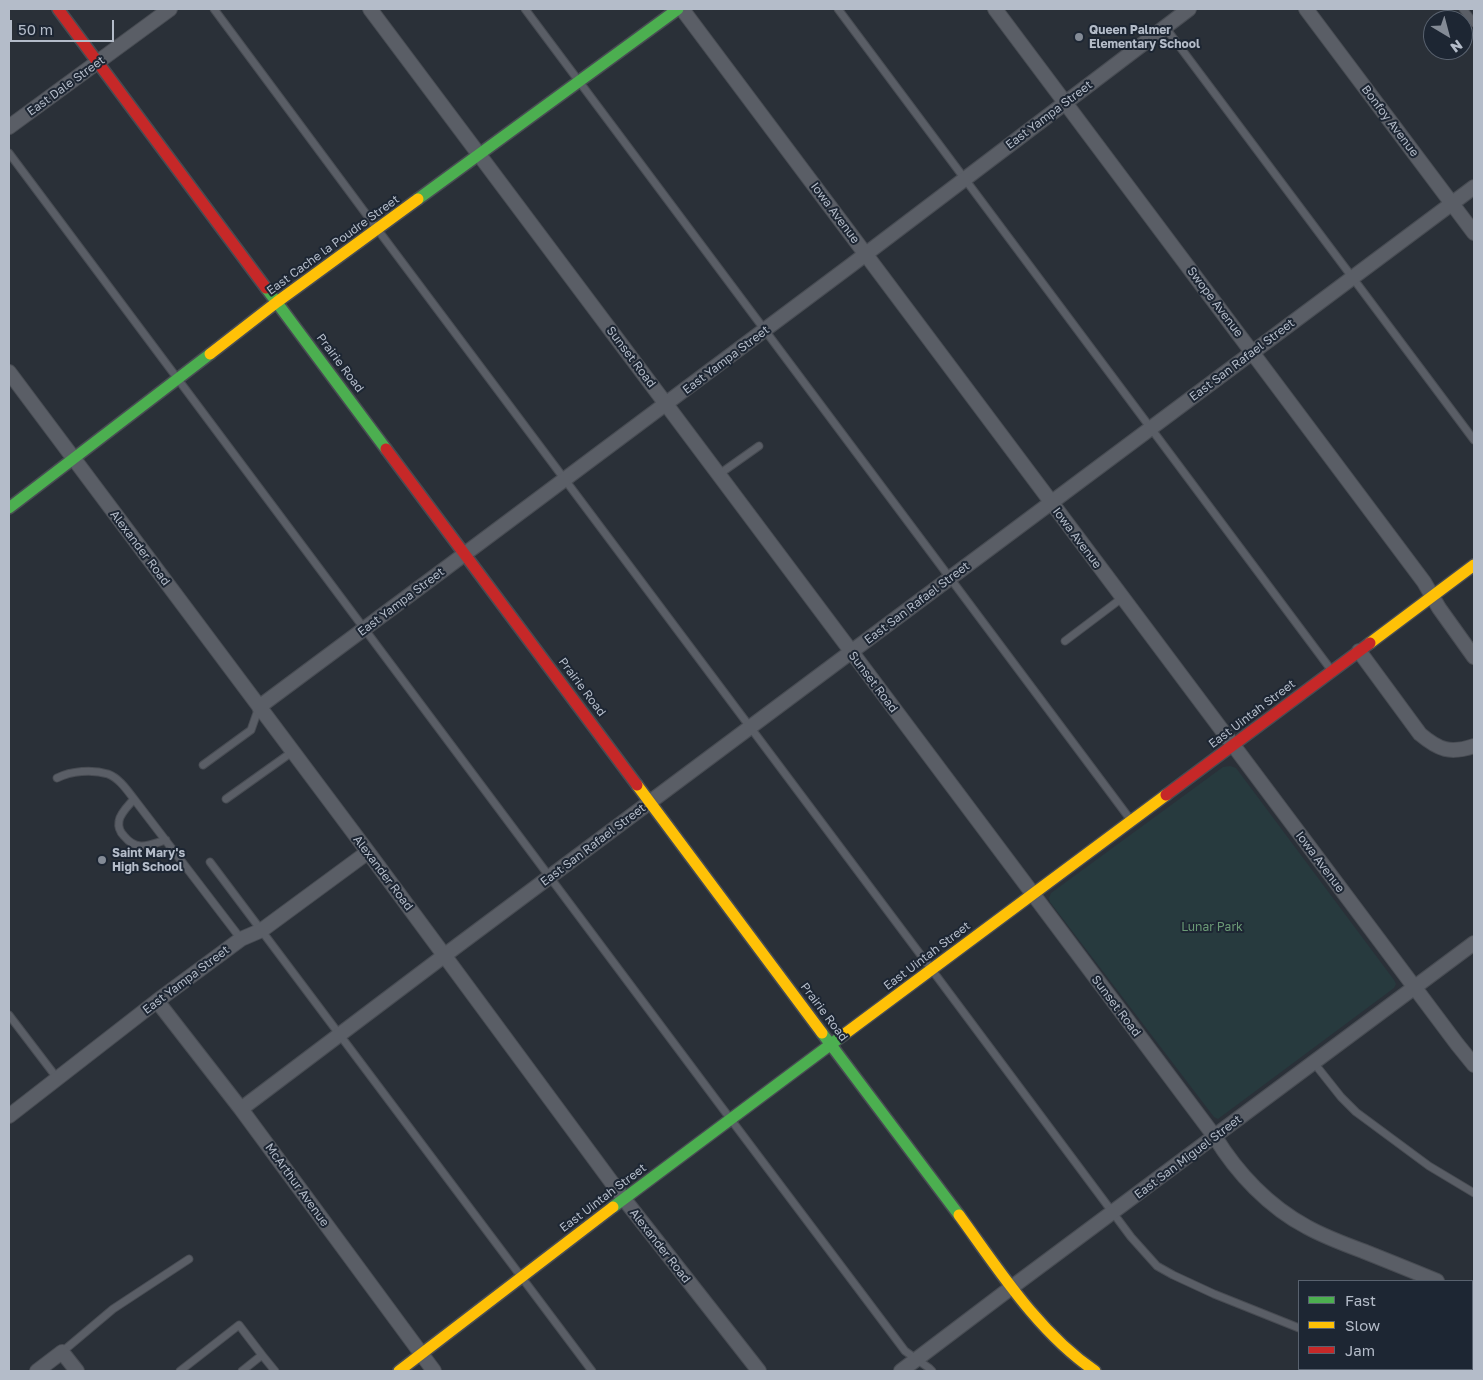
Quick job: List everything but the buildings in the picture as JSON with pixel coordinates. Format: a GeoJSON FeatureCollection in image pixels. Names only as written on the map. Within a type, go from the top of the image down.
{"type":"FeatureCollection","features":[{"type":"Feature","properties":{"kind":"street","name":"Prairie Road"},"geometry":{"type":"LineString","coordinates":[[58,9],[1012,1286],[1059,1343],[1096,1371]]}},
{"type":"Feature","properties":{"kind":"street","name":"East Dale Street"},"geometry":{"type":"LineString","coordinates":[[9,128],[170,9]]}},
{"type":"Feature","properties":{"kind":"street","name":"Sunset Road"},"geometry":{"type":"LineString","coordinates":[[370,9],[1215,1137],[1225,1154],[1250,1183],[1294,1219],[1331,1238],[1435,1280]]}},
{"type":"Feature","properties":{"kind":"street","name":"East Cache la Poudre Street"},"geometry":{"type":"LineString","coordinates":[[9,508],[277,302],[680,9]]}},
{"type":"Feature","properties":{"kind":"street","name":"Iowa Avenue"},"geometry":{"type":"LineString","coordinates":[[680,9],[1474,1065]]}},
{"type":"Feature","properties":{"kind":"street","name":"Swope Avenue"},"geometry":{"type":"LineString","coordinates":[[995,9],[1424,582],[1432,597],[1474,657]]}},
{"type":"Feature","properties":{"kind":"street","name":"East Yampa Street"},"geometry":{"type":"LineString","coordinates":[[259,707],[866,255],[1189,9]]}},
{"type":"Feature","properties":{"kind":"street","name":"Bonfoy Avenue"},"geometry":{"type":"LineString","coordinates":[[1306,9],[1474,233]]}},
{"type":"Feature","properties":{"kind":"street","name":"East San Rafael Street"},"geometry":{"type":"LineString","coordinates":[[240,1109],[1474,187]]}},
{"type":"Feature","properties":{"kind":"street","name":"Alexander Road"},"geometry":{"type":"LineString","coordinates":[[9,372],[368,852],[624,1199],[759,1371]]}},
{"type":"Feature","properties":{"kind":"street","name":"East Uintah Street"},"geometry":{"type":"LineString","coordinates":[[398,1371],[624,1199],[1474,565]]}},
{"type":"Feature","properties":{"kind":"street"},"geometry":{"type":"LineString","coordinates":[[1359,652],[1420,734],[1430,742],[1449,751],[1463,750],[1474,746]]}},
{"type":"Feature","properties":{"kind":"street","name":"East Yampa Street"},"geometry":{"type":"LineString","coordinates":[[9,1116],[157,1001],[242,939],[262,930],[368,852]]}},
{"type":"Feature","properties":{"kind":"street","name":"East San Miguel Street"},"geometry":{"type":"LineString","coordinates":[[901,1371],[1012,1286],[1474,943]]}},
{"type":"Feature","properties":{"kind":"street","name":"McArthur Avenue"},"geometry":{"type":"LineString","coordinates":[[157,1001],[240,1109],[434,1371]]}},
{"type":"Feature","properties":{"kind":"street"},"geometry":{"type":"LineString","coordinates":[[37,1371],[62,1352],[76,1371]]}},
{"type":"Feature","properties":{"kind":"lane"},"geometry":{"type":"LineString","coordinates":[[214,9],[1131,1237],[1157,1266],[1173,1275],[1214,1294],[1298,1328]]}},
{"type":"Feature","properties":{"kind":"lane"},"geometry":{"type":"LineString","coordinates":[[525,9],[1132,821]]}},
{"type":"Feature","properties":{"kind":"lane"},"geometry":{"type":"LineString","coordinates":[[838,9],[1332,671]]}},
{"type":"Feature","properties":{"kind":"lane"},"geometry":{"type":"LineString","coordinates":[[1463,9],[1474,23]]}},
{"type":"Feature","properties":{"kind":"lane"},"geometry":{"type":"LineString","coordinates":[[1165,27],[1474,440]]}},
{"type":"Feature","properties":{"kind":"lane"},"geometry":{"type":"LineString","coordinates":[[9,153],[905,1351],[932,1371]]}},
{"type":"Feature","properties":{"kind":"lane"},"geometry":{"type":"LineString","coordinates":[[718,474],[760,446]]}},
{"type":"Feature","properties":{"kind":"lane"},"geometry":{"type":"LineString","coordinates":[[1066,641],[1122,598]]}},
{"type":"Feature","properties":{"kind":"lane"},"geometry":{"type":"LineString","coordinates":[[203,765],[251,730],[259,707]]}},
{"type":"Feature","properties":{"kind":"lane"},"geometry":{"type":"LineString","coordinates":[[226,800],[292,752]]}},
{"type":"Feature","properties":{"kind":"lane"},"geometry":{"type":"LineString","coordinates":[[57,778],[66,774],[91,772],[109,775],[119,782],[134,798],[242,939]]}},
{"type":"Feature","properties":{"kind":"lane"},"geometry":{"type":"LineString","coordinates":[[134,798],[119,821],[119,829],[123,835],[133,845],[140,846],[166,840]]}},
{"type":"Feature","properties":{"kind":"lane"},"geometry":{"type":"LineString","coordinates":[[210,862],[592,1371]]}},
{"type":"Feature","properties":{"kind":"lane"},"geometry":{"type":"LineString","coordinates":[[9,1015],[57,1078]]}},
{"type":"Feature","properties":{"kind":"lane"},"geometry":{"type":"LineString","coordinates":[[1314,1063],[1340,1097],[1356,1112],[1429,1166],[1474,1193]]}},
{"type":"Feature","properties":{"kind":"lane"},"geometry":{"type":"LineString","coordinates":[[62,1352],[113,1308],[189,1259]]}},
{"type":"Feature","properties":{"kind":"lane"},"geometry":{"type":"LineString","coordinates":[[180,1371],[239,1325],[275,1371]]}},
{"type":"Feature","properties":{"kind":"lane"},"geometry":{"type":"LineString","coordinates":[[242,1371],[262,1355]]}},
{"type":"Feature","properties":{"kind":"green space","name":"Lunar Park"},"geometry":{"type":"Polygon","coordinates":[[[1230,766],[1236,768],[1396,984],[1394,988],[1218,1119],[1214,1117],[1050,902],[1049,898],[1051,893],[1223,767],[1230,766]]]}},
{"type":"Feature","properties":{"kind":"traffic: fast"},"geometry":{"type":"LineString","coordinates":[[418,199],[678,9]]}},
{"type":"Feature","properties":{"kind":"traffic: fast"},"geometry":{"type":"LineString","coordinates":[[266,288],[386,449]]}},
{"type":"Feature","properties":{"kind":"traffic: fast"},"geometry":{"type":"LineString","coordinates":[[9,508],[210,354]]}},
{"type":"Feature","properties":{"kind":"traffic: fast"},"geometry":{"type":"LineString","coordinates":[[822,1033],[959,1215]]}},
{"type":"Feature","properties":{"kind":"traffic: fast"},"geometry":{"type":"LineString","coordinates":[[613,1207],[842,1036]]}},
{"type":"Feature","properties":{"kind":"traffic: slow"},"geometry":{"type":"LineString","coordinates":[[210,354],[277,302],[418,199]]}},
{"type":"Feature","properties":{"kind":"traffic: slow"},"geometry":{"type":"LineString","coordinates":[[1370,643],[1474,565]]}},
{"type":"Feature","properties":{"kind":"traffic: slow"},"geometry":{"type":"LineString","coordinates":[[637,785],[822,1033]]}},
{"type":"Feature","properties":{"kind":"traffic: slow"},"geometry":{"type":"LineString","coordinates":[[842,1036],[1166,795]]}},
{"type":"Feature","properties":{"kind":"traffic: slow"},"geometry":{"type":"LineString","coordinates":[[399,1371],[613,1207]]}},
{"type":"Feature","properties":{"kind":"traffic: slow"},"geometry":{"type":"LineString","coordinates":[[959,1215],[1037,1319],[1055,1338],[1095,1371]]}},
{"type":"Feature","properties":{"kind":"traffic: jam"},"geometry":{"type":"LineString","coordinates":[[58,9],[266,288]]}},
{"type":"Feature","properties":{"kind":"traffic: jam"},"geometry":{"type":"LineString","coordinates":[[386,449],[637,785]]}},
{"type":"Feature","properties":{"kind":"traffic: jam"},"geometry":{"type":"LineString","coordinates":[[1166,795],[1370,643]]}},
{"type":"Feature","properties":{"kind":"place","name":"Queen Palmer Elementary School"},"geometry":{"type":"Point","coordinates":[1079,37]}},
{"type":"Feature","properties":{"kind":"place","name":"Saint Mary's High School"},"geometry":{"type":"Point","coordinates":[102,860]}}]}
